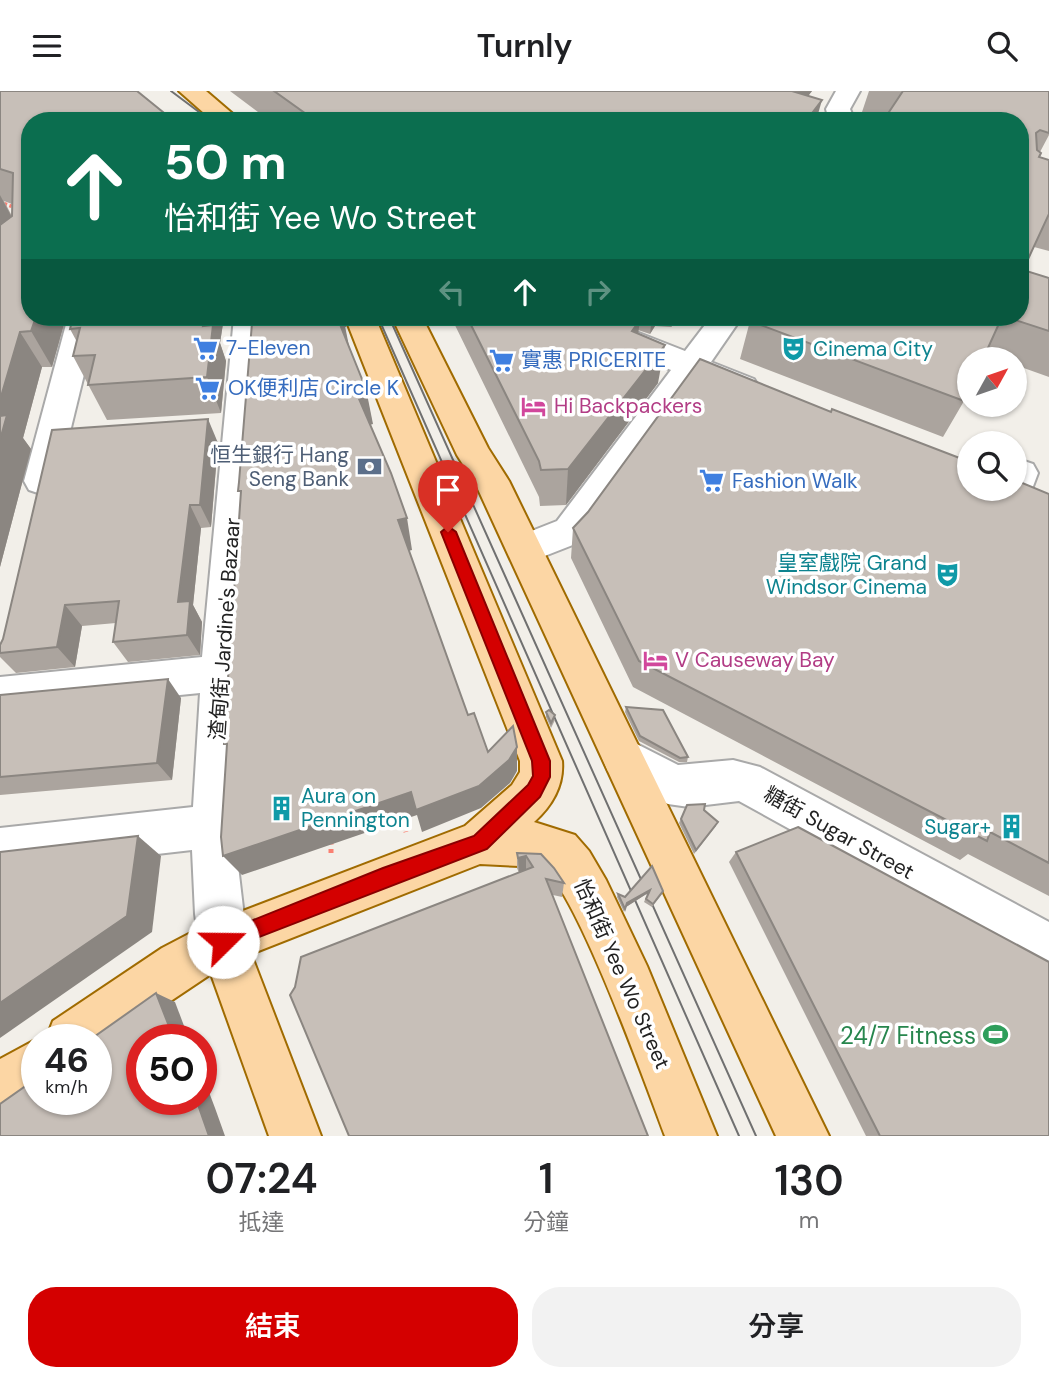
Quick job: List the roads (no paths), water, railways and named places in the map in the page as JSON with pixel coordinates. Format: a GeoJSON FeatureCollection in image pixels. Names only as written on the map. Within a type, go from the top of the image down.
{"type":"FeatureCollection","features":[{"type":"Feature","properties":{"kind":"main road"},"geometry":{"type":"LineString","coordinates":[[191,91],[218,112]]}},
{"type":"Feature","properties":{"kind":"main road"},"geometry":{"type":"LineString","coordinates":[[93,1024],[179,965],[223,942],[383,877],[480,842],[534,791],[542,777],[541,761],[363,326]]}},
{"type":"Feature","properties":{"kind":"main road"},"geometry":{"type":"LineString","coordinates":[[411,326],[474,455],[492,481],[803,1136]]}},
{"type":"Feature","properties":{"kind":"main road","name":"怡和街 Yee Wo Street"},"geometry":{"type":"LineString","coordinates":[[480,842],[506,845],[540,844],[561,852],[575,868],[606,932],[691,1136]]}},
{"type":"Feature","properties":{"kind":"main road"},"geometry":{"type":"LineString","coordinates":[[223,942],[295,1136]]}},
{"type":"Feature","properties":{"kind":"main road"},"geometry":{"type":"LineString","coordinates":[[0,1089],[21,1075]]}},
{"type":"Feature","properties":{"kind":"street"},"geometry":{"type":"LineString","coordinates":[[839,112],[838,109],[848,91]]}},
{"type":"Feature","properties":{"kind":"street"},"geometry":{"type":"LineString","coordinates":[[33,516],[64,438],[82,326]]}},
{"type":"Feature","properties":{"kind":"street","name":"渣甸街 Jardine's Bazaar"},"geometry":{"type":"LineString","coordinates":[[223,942],[216,906],[214,826],[221,673],[226,427],[247,326]]}},
{"type":"Feature","properties":{"kind":"street"},"geometry":{"type":"LineString","coordinates":[[592,326],[772,399]]}},
{"type":"Feature","properties":{"kind":"street"},"geometry":{"type":"LineString","coordinates":[[500,556],[570,531],[720,326]]}},
{"type":"Feature","properties":{"kind":"street"},"geometry":{"type":"LineString","coordinates":[[1027,495],[1049,509]]}},
{"type":"Feature","properties":{"kind":"street"},"geometry":{"type":"LineString","coordinates":[[0,695],[221,673]]}},
{"type":"Feature","properties":{"kind":"street","name":"糖街 Sugar Street"},"geometry":{"type":"LineString","coordinates":[[623,757],[648,775],[668,784],[686,787],[718,779],[744,781],[1049,948]]}},
{"type":"Feature","properties":{"kind":"street"},"geometry":{"type":"LineString","coordinates":[[0,850],[214,826]]}},
{"type":"Feature","properties":{"kind":"tram line"},"geometry":{"type":"LineString","coordinates":[[171,91],[199,112]]}},
{"type":"Feature","properties":{"kind":"tram line"},"geometry":{"type":"LineString","coordinates":[[382,326],[739,1136]]}},
{"type":"Feature","properties":{"kind":"tram line"},"geometry":{"type":"LineString","coordinates":[[393,326],[756,1136]]}},
{"type":"Feature","properties":{"kind":"place","name":"7-Eleven"},"geometry":{"type":"Point","coordinates":[206,348]}},
{"type":"Feature","properties":{"kind":"place","name":"Cinema City"},"geometry":{"type":"Point","coordinates":[793,349]}},
{"type":"Feature","properties":{"kind":"place","name":"實惠 PRICERITE"},"geometry":{"type":"Point","coordinates":[501,360]}},
{"type":"Feature","properties":{"kind":"place","name":"OK便利店 Circle K"},"geometry":{"type":"Point","coordinates":[208,388]}},
{"type":"Feature","properties":{"kind":"place","name":"Hi Backpackers"},"geometry":{"type":"Point","coordinates":[534,406]}},
{"type":"Feature","properties":{"kind":"place","name":"恒生銀行 Hang Seng Bank"},"geometry":{"type":"Point","coordinates":[369,467]}},
{"type":"Feature","properties":{"kind":"place","name":"Fashion Walk"},"geometry":{"type":"Point","coordinates":[712,481]}},
{"type":"Feature","properties":{"kind":"place","name":"皇室戲院 Grand Windsor Cinema"},"geometry":{"type":"Point","coordinates":[947,575]}},
{"type":"Feature","properties":{"kind":"place","name":"V Causeway Bay"},"geometry":{"type":"Point","coordinates":[655,660]}},
{"type":"Feature","properties":{"kind":"place","name":"Aura on Pennington"},"geometry":{"type":"Point","coordinates":[281,808]}},
{"type":"Feature","properties":{"kind":"place","name":"Sugar+"},"geometry":{"type":"Point","coordinates":[1011,827]}},
{"type":"Feature","properties":{"kind":"place","name":"24/7 Fitness"},"geometry":{"type":"Point","coordinates":[996,1035]}}]}
